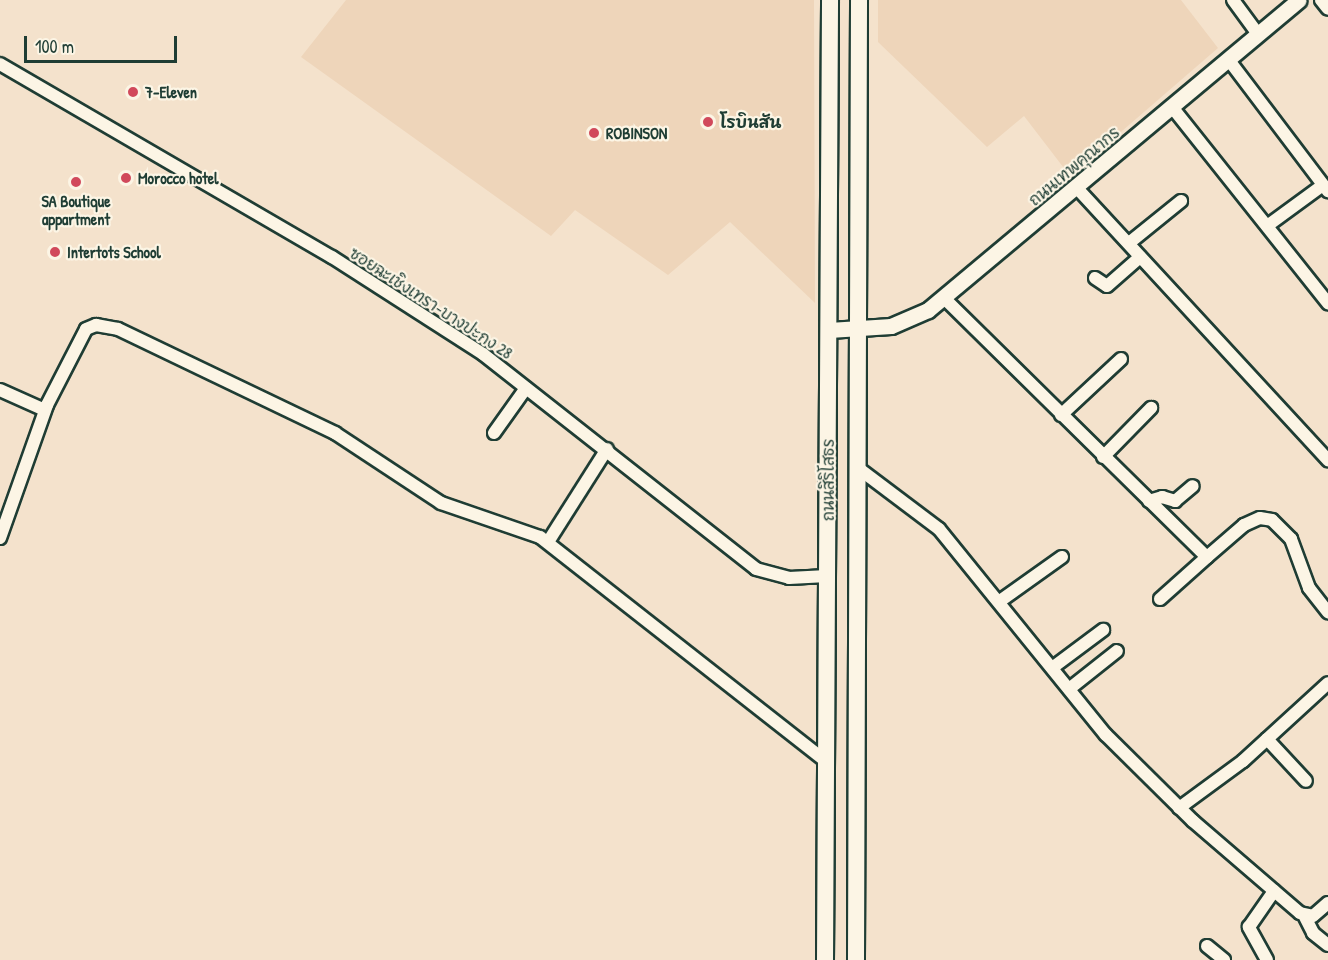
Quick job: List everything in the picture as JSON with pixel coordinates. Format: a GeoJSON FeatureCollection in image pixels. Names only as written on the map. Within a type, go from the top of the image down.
{"type":"FeatureCollection","features":[{"type":"Feature","properties":{"kind":"highway","name":"ถนนสิริโสธร"},"geometry":{"type":"LineString","coordinates":[[825,960],[830,0]]}},
{"type":"Feature","properties":{"kind":"highway","name":"ถนนสิริโสธร"},"geometry":{"type":"LineString","coordinates":[[856,960],[859,0]]}},
{"type":"Feature","properties":{"kind":"highway"},"geometry":{"type":"LineString","coordinates":[[826,874],[835,960]]}},
{"type":"Feature","properties":{"kind":"main road","name":"ถนนเทพคุณากร"},"geometry":{"type":"LineString","coordinates":[[829,330],[858,330],[909,320],[944,298],[1299,0]]}},
{"type":"Feature","properties":{"kind":"street"},"geometry":{"type":"LineString","coordinates":[[1233,0],[1258,34]]}},
{"type":"Feature","properties":{"kind":"street"},"geometry":{"type":"LineString","coordinates":[[1321,0],[1328,9]]}},
{"type":"Feature","properties":{"kind":"street"},"geometry":{"type":"LineString","coordinates":[[1228,59],[1325,188],[1267,226]]}},
{"type":"Feature","properties":{"kind":"street","name":"ซอยฉะเชิงเทรา-บางปะกง 28"},"geometry":{"type":"LineString","coordinates":[[0,64],[332,257],[483,354],[756,568],[789,578],[827,576]]}},
{"type":"Feature","properties":{"kind":"street"},"geometry":{"type":"LineString","coordinates":[[1172,107],[1328,303]]}},
{"type":"Feature","properties":{"kind":"street"},"geometry":{"type":"LineString","coordinates":[[1076,188],[1328,460]]}},
{"type":"Feature","properties":{"kind":"street"},"geometry":{"type":"LineString","coordinates":[[1129,243],[1181,201]]}},
{"type":"Feature","properties":{"kind":"street"},"geometry":{"type":"LineString","coordinates":[[1095,278],[1107,286],[1140,256]]}},
{"type":"Feature","properties":{"kind":"street"},"geometry":{"type":"LineString","coordinates":[[944,298],[1207,557]]}},
{"type":"Feature","properties":{"kind":"street"},"geometry":{"type":"LineString","coordinates":[[0,538],[45,410],[86,329],[96,325],[117,329],[335,433],[441,503],[548,542],[826,761]]}},
{"type":"Feature","properties":{"kind":"street"},"geometry":{"type":"LineString","coordinates":[[1061,415],[1121,359]]}},
{"type":"Feature","properties":{"kind":"street"},"geometry":{"type":"LineString","coordinates":[[494,433],[526,388]]}},
{"type":"Feature","properties":{"kind":"street"},"geometry":{"type":"LineString","coordinates":[[0,390],[45,410]]}},
{"type":"Feature","properties":{"kind":"street"},"geometry":{"type":"LineString","coordinates":[[1103,457],[1151,408]]}},
{"type":"Feature","properties":{"kind":"street"},"geometry":{"type":"LineString","coordinates":[[548,542],[607,449]]}},
{"type":"Feature","properties":{"kind":"street"},"geometry":{"type":"LineString","coordinates":[[858,468],[939,529],[1000,601],[1106,735],[1179,808],[1304,915],[1313,933],[1328,945]]}},
{"type":"Feature","properties":{"kind":"street"},"geometry":{"type":"LineString","coordinates":[[1149,501],[1162,497],[1174,501],[1193,486]]}},
{"type":"Feature","properties":{"kind":"street"},"geometry":{"type":"LineString","coordinates":[[1160,600],[1244,525],[1260,518],[1272,520],[1291,539],[1309,588],[1328,612]]}},
{"type":"Feature","properties":{"kind":"street"},"geometry":{"type":"LineString","coordinates":[[1000,601],[1062,557]]}},
{"type":"Feature","properties":{"kind":"street"},"geometry":{"type":"LineString","coordinates":[[1052,668],[1102,630]]}},
{"type":"Feature","properties":{"kind":"street"},"geometry":{"type":"LineString","coordinates":[[1069,689],[1117,651]]}},
{"type":"Feature","properties":{"kind":"street"},"geometry":{"type":"LineString","coordinates":[[1179,808],[1267,739],[1328,683]]}},
{"type":"Feature","properties":{"kind":"street"},"geometry":{"type":"LineString","coordinates":[[1267,739],[1306,781]]}},
{"type":"Feature","properties":{"kind":"street"},"geometry":{"type":"LineString","coordinates":[[1267,959],[1249,927],[1274,891]]}},
{"type":"Feature","properties":{"kind":"street"},"geometry":{"type":"LineString","coordinates":[[1304,915],[1313,916],[1328,903]]}},
{"type":"Feature","properties":{"kind":"street"},"geometry":{"type":"LineString","coordinates":[[1207,946],[1224,960]]}},
{"type":"Feature","properties":{"kind":"shaded area"},"geometry":{"type":"Polygon","coordinates":[[[346,0],[814,0],[815,303],[730,222],[668,275],[575,210],[551,236],[301,57],[346,0]]]}},
{"type":"Feature","properties":{"kind":"shaded area"},"geometry":{"type":"Polygon","coordinates":[[[878,0],[1181,0],[1218,48],[1070,176],[1024,116],[987,147],[878,42],[878,0]]]}},
{"type":"Feature","properties":{"kind":"place","name":"7-Eleven"},"geometry":{"type":"Point","coordinates":[133,92]}},
{"type":"Feature","properties":{"kind":"place","name":"โรบินสัน"},"geometry":{"type":"Point","coordinates":[708,122]}},
{"type":"Feature","properties":{"kind":"place","name":"ROBINSON"},"geometry":{"type":"Point","coordinates":[594,133]}},
{"type":"Feature","properties":{"kind":"place","name":"Morocco hotel"},"geometry":{"type":"Point","coordinates":[126,178]}},
{"type":"Feature","properties":{"kind":"place","name":"SA Boutique appartment"},"geometry":{"type":"Point","coordinates":[76,182]}},
{"type":"Feature","properties":{"kind":"place","name":"Intertots School"},"geometry":{"type":"Point","coordinates":[55,252]}}]}
